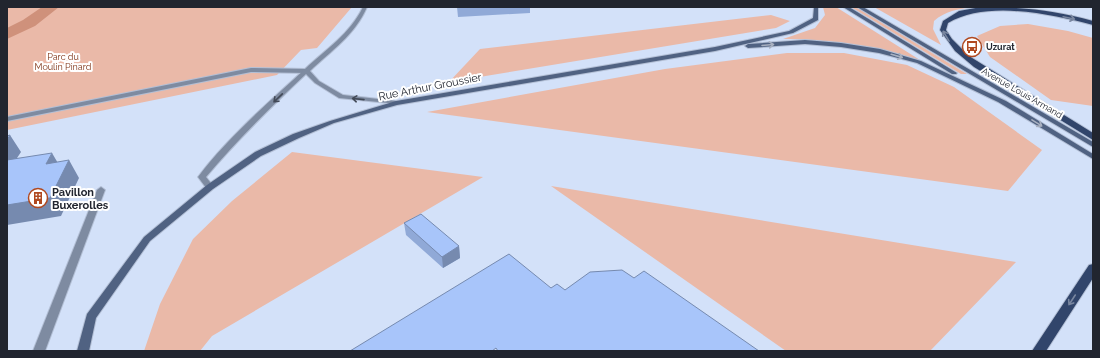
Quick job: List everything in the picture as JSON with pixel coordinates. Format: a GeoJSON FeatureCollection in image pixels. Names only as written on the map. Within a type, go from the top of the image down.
{"type":"FeatureCollection","features":[{"type":"Feature","properties":{"kind":"main road"},"geometry":{"type":"LineString","coordinates":[[715,49],[791,32],[816,19],[816,7]]}},
{"type":"Feature","properties":{"kind":"main road","name":"Avenue Louis Armand"},"geometry":{"type":"LineString","coordinates":[[845,7],[1004,102]]}},
{"type":"Feature","properties":{"kind":"main road","name":"Avenue Louis Armand"},"geometry":{"type":"LineString","coordinates":[[859,7],[1093,145]]}},
{"type":"Feature","properties":{"kind":"main road"},"geometry":{"type":"LineString","coordinates":[[1093,23],[1042,12],[1001,8],[965,11],[944,22],[943,30],[948,40],[959,51],[991,74],[1093,137]]}},
{"type":"Feature","properties":{"kind":"main road"},"geometry":{"type":"LineString","coordinates":[[715,49],[805,42],[841,45],[880,51],[919,62],[1004,102],[1093,157]]}},
{"type":"Feature","properties":{"kind":"main road","name":"Rue Arthur Groussier"},"geometry":{"type":"LineString","coordinates":[[83,351],[91,318],[146,239],[210,187],[258,154],[296,136],[332,122],[396,103],[715,49]]}},
{"type":"Feature","properties":{"kind":"main road"},"geometry":{"type":"LineString","coordinates":[[1039,351],[1093,268]]}},
{"type":"Feature","properties":{"kind":"street"},"geometry":{"type":"LineString","coordinates":[[210,187],[202,177],[222,153],[306,70],[353,29],[361,19],[365,7]]}},
{"type":"Feature","properties":{"kind":"street"},"geometry":{"type":"LineString","coordinates":[[7,119],[251,70],[306,70],[317,82],[340,97],[396,103]]}},
{"type":"Feature","properties":{"kind":"street"},"geometry":{"type":"LineString","coordinates":[[39,351],[101,190]]}},
{"type":"Feature","properties":{"kind":"green space","name":"Parc du Moulin Pinard"},"geometry":{"type":"Polygon","coordinates":[[[7,7],[352,7],[317,48],[301,50],[277,75],[7,130],[7,7]]]}},
{"type":"Feature","properties":{"kind":"green space"},"geometry":{"type":"Polygon","coordinates":[[[823,7],[836,7],[920,60],[886,51],[836,42],[783,39],[815,28],[825,15],[823,7]]]}},
{"type":"Feature","properties":{"kind":"green space"},"geometry":{"type":"Polygon","coordinates":[[[851,7],[856,7],[967,74],[961,74],[851,7]]]}},
{"type":"Feature","properties":{"kind":"green space"},"geometry":{"type":"Polygon","coordinates":[[[874,7],[973,7],[947,13],[934,21],[933,29],[941,45],[874,7]]]}},
{"type":"Feature","properties":{"kind":"green space"},"geometry":{"type":"Polygon","coordinates":[[[771,15],[790,21],[776,28],[449,82],[480,49],[771,15]]]}},
{"type":"Feature","properties":{"kind":"green space"},"geometry":{"type":"Polygon","coordinates":[[[1028,24],[1068,31],[1093,38],[1093,106],[1051,100],[990,57],[977,36],[1000,26],[1028,24]]]}},
{"type":"Feature","properties":{"kind":"green space"},"geometry":{"type":"Polygon","coordinates":[[[787,53],[844,53],[907,65],[954,87],[1042,150],[1008,191],[427,112],[665,69],[787,53]]]}},
{"type":"Feature","properties":{"kind":"green space"},"geometry":{"type":"Polygon","coordinates":[[[292,152],[483,177],[212,336],[200,351],[144,351],[160,304],[193,239],[232,201],[292,152]]]}},
{"type":"Feature","properties":{"kind":"green space"},"geometry":{"type":"Polygon","coordinates":[[[551,186],[1016,262],[930,351],[786,351],[551,186]]]}},
{"type":"Feature","properties":{"kind":"building"},"geometry":{"type":"Polygon","coordinates":[[[52,153],[46,164],[69,160],[50,198],[7,205],[7,160],[52,153]]]}},
{"type":"Feature","properties":{"kind":"building"},"geometry":{"type":"Polygon","coordinates":[[[421,214],[459,246],[442,257],[404,223],[421,214]]]}},
{"type":"Feature","properties":{"kind":"building"},"geometry":{"type":"Polygon","coordinates":[[[509,254],[551,288],[557,284],[565,290],[590,272],[622,270],[634,278],[644,271],[759,351],[498,351],[496,348],[492,351],[350,351],[509,254]]]}},
{"type":"Feature","properties":{"kind":"waterway"},"geometry":{"type":"LineString","coordinates":[[7,34],[29,23],[52,7]]}},
{"type":"Feature","properties":{"kind":"place","name":"Uzurat"},"geometry":{"type":"Point","coordinates":[972,47]}},
{"type":"Feature","properties":{"kind":"place","name":"Pavillon Buxerolles"},"geometry":{"type":"Point","coordinates":[38,198]}}]}
